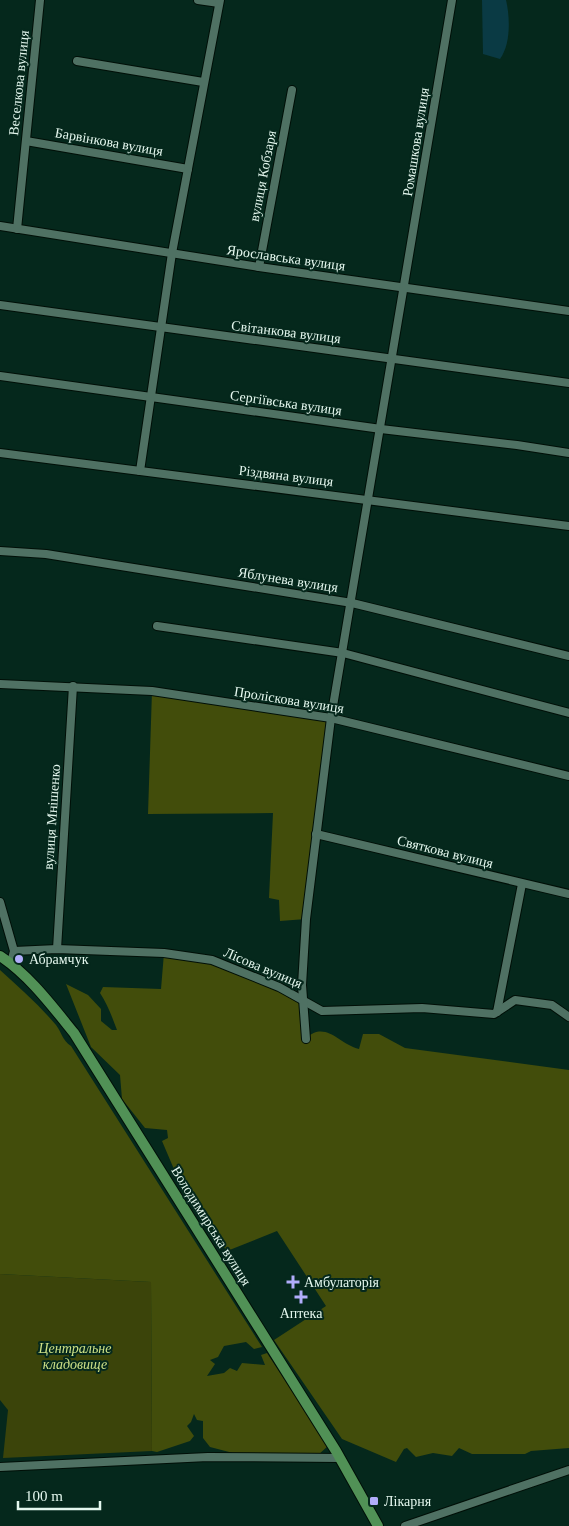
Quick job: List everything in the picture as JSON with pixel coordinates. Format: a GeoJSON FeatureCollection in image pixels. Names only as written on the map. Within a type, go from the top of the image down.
{"type":"FeatureCollection","features":[{"type":"Feature","properties":{"kind":"main road","name":"Володимирська вулиця"},"geometry":{"type":"LineString","coordinates":[[0,956],[11,963],[52,1006],[74,1033],[340,1458],[378,1526]]}},
{"type":"Feature","properties":{"kind":"street","name":"Веселкова вулиця"},"geometry":{"type":"LineString","coordinates":[[18,229],[40,0]]}},
{"type":"Feature","properties":{"kind":"street"},"geometry":{"type":"LineString","coordinates":[[140,470],[172,253],[203,82],[220,2],[198,0]]}},
{"type":"Feature","properties":{"kind":"street","name":"Ромашкова вулиця"},"geometry":{"type":"LineString","coordinates":[[306,1039],[302,999],[306,919],[331,718],[370,500],[452,0]]}},
{"type":"Feature","properties":{"kind":"street"},"geometry":{"type":"LineString","coordinates":[[77,61],[203,82]]}},
{"type":"Feature","properties":{"kind":"street","name":"вулиця Кобзаря"},"geometry":{"type":"LineString","coordinates":[[259,267],[292,90]]}},
{"type":"Feature","properties":{"kind":"street","name":"Барвінкова вулиця"},"geometry":{"type":"LineString","coordinates":[[26,141],[188,169]]}},
{"type":"Feature","properties":{"kind":"street","name":"Ярославська вулиця"},"geometry":{"type":"LineString","coordinates":[[0,226],[259,267],[569,311]]}},
{"type":"Feature","properties":{"kind":"street","name":"Світанкова вулиця"},"geometry":{"type":"LineString","coordinates":[[0,305],[569,383]]}},
{"type":"Feature","properties":{"kind":"street","name":"Сергіївська вулиця"},"geometry":{"type":"LineString","coordinates":[[0,376],[569,453]]}},
{"type":"Feature","properties":{"kind":"street","name":"Різдвяна вулиця"},"geometry":{"type":"LineString","coordinates":[[0,453],[569,526]]}},
{"type":"Feature","properties":{"kind":"street","name":"Яблунева вулиця"},"geometry":{"type":"LineString","coordinates":[[0,550],[46,554],[352,603],[569,656]]}},
{"type":"Feature","properties":{"kind":"street"},"geometry":{"type":"LineString","coordinates":[[157,626],[342,653],[569,713]]}},
{"type":"Feature","properties":{"kind":"street","name":"Проліскова вулиця"},"geometry":{"type":"LineString","coordinates":[[0,684],[73,686],[152,692],[331,718],[569,776]]}},
{"type":"Feature","properties":{"kind":"street","name":"вулиця Мнішенко"},"geometry":{"type":"LineString","coordinates":[[57,949],[73,686]]}},
{"type":"Feature","properties":{"kind":"street","name":"Святкова вулиця"},"geometry":{"type":"LineString","coordinates":[[316,834],[569,894]]}},
{"type":"Feature","properties":{"kind":"street"},"geometry":{"type":"LineString","coordinates":[[497,1012],[522,884]]}},
{"type":"Feature","properties":{"kind":"street"},"geometry":{"type":"LineString","coordinates":[[0,902],[14,951],[11,963]]}},
{"type":"Feature","properties":{"kind":"street","name":"Лісова вулиця"},"geometry":{"type":"LineString","coordinates":[[14,951],[57,949],[164,953],[212,960],[250,974],[302,999],[322,1011],[422,1008],[494,1014],[515,1000],[552,1006],[569,1017]]}},
{"type":"Feature","properties":{"kind":"street"},"geometry":{"type":"LineString","coordinates":[[0,1467],[208,1457],[340,1458]]}},
{"type":"Feature","properties":{"kind":"street"},"geometry":{"type":"LineString","coordinates":[[406,1526],[569,1470]]}},
{"type":"Feature","properties":{"kind":"green space"},"geometry":{"type":"Polygon","coordinates":[[[152,691],[331,718],[306,919],[280,921],[279,900],[269,898],[273,813],[148,814],[152,691]]]}},
{"type":"Feature","properties":{"kind":"green space"},"geometry":{"type":"Polygon","coordinates":[[[164,953],[212,960],[302,999],[306,1038],[313,1033],[326,1032],[359,1049],[363,1034],[379,1034],[405,1048],[569,1070],[569,1448],[531,1451],[525,1454],[472,1454],[459,1448],[452,1456],[433,1453],[416,1457],[407,1448],[404,1449],[396,1462],[342,1439],[274,1340],[326,1306],[277,1231],[227,1251],[192,1207],[185,1187],[179,1181],[162,1141],[168,1138],[167,1130],[145,1128],[122,1099],[120,1075],[91,1047],[66,984],[88,995],[101,1009],[101,1021],[112,1030],[117,1030],[100,993],[103,987],[161,989],[164,953]]]}},
{"type":"Feature","properties":{"kind":"green space"},"geometry":{"type":"Polygon","coordinates":[[[0,970],[43,1010],[71,1046],[262,1347],[254,1349],[246,1342],[224,1346],[218,1357],[210,1360],[215,1364],[207,1376],[224,1373],[230,1368],[237,1371],[242,1363],[265,1365],[261,1355],[267,1353],[328,1446],[318,1455],[233,1453],[210,1447],[203,1438],[203,1421],[197,1420],[194,1414],[187,1426],[194,1436],[190,1441],[157,1452],[152,1451],[151,1282],[0,1274],[0,970]]]}},
{"type":"Feature","properties":{"kind":"green space","name":"Центральне кладовище"},"geometry":{"type":"Polygon","coordinates":[[[0,1274],[151,1282],[152,1451],[3,1458],[8,1410],[0,1400],[0,1274]]]}},
{"type":"Feature","properties":{"kind":"water"},"geometry":{"type":"Polygon","coordinates":[[[482,0],[506,0],[509,30],[504,53],[500,59],[483,54],[482,0]]]}},
{"type":"Feature","properties":{"kind":"place","name":"Абрамчук"},"geometry":{"type":"Point","coordinates":[19,959]}},
{"type":"Feature","properties":{"kind":"place","name":"Амбулаторія"},"geometry":{"type":"Point","coordinates":[293,1282]}},
{"type":"Feature","properties":{"kind":"place","name":"Аптека"},"geometry":{"type":"Point","coordinates":[301,1297]}},
{"type":"Feature","properties":{"kind":"place","name":"Лікарня"},"geometry":{"type":"Point","coordinates":[374,1501]}}]}
